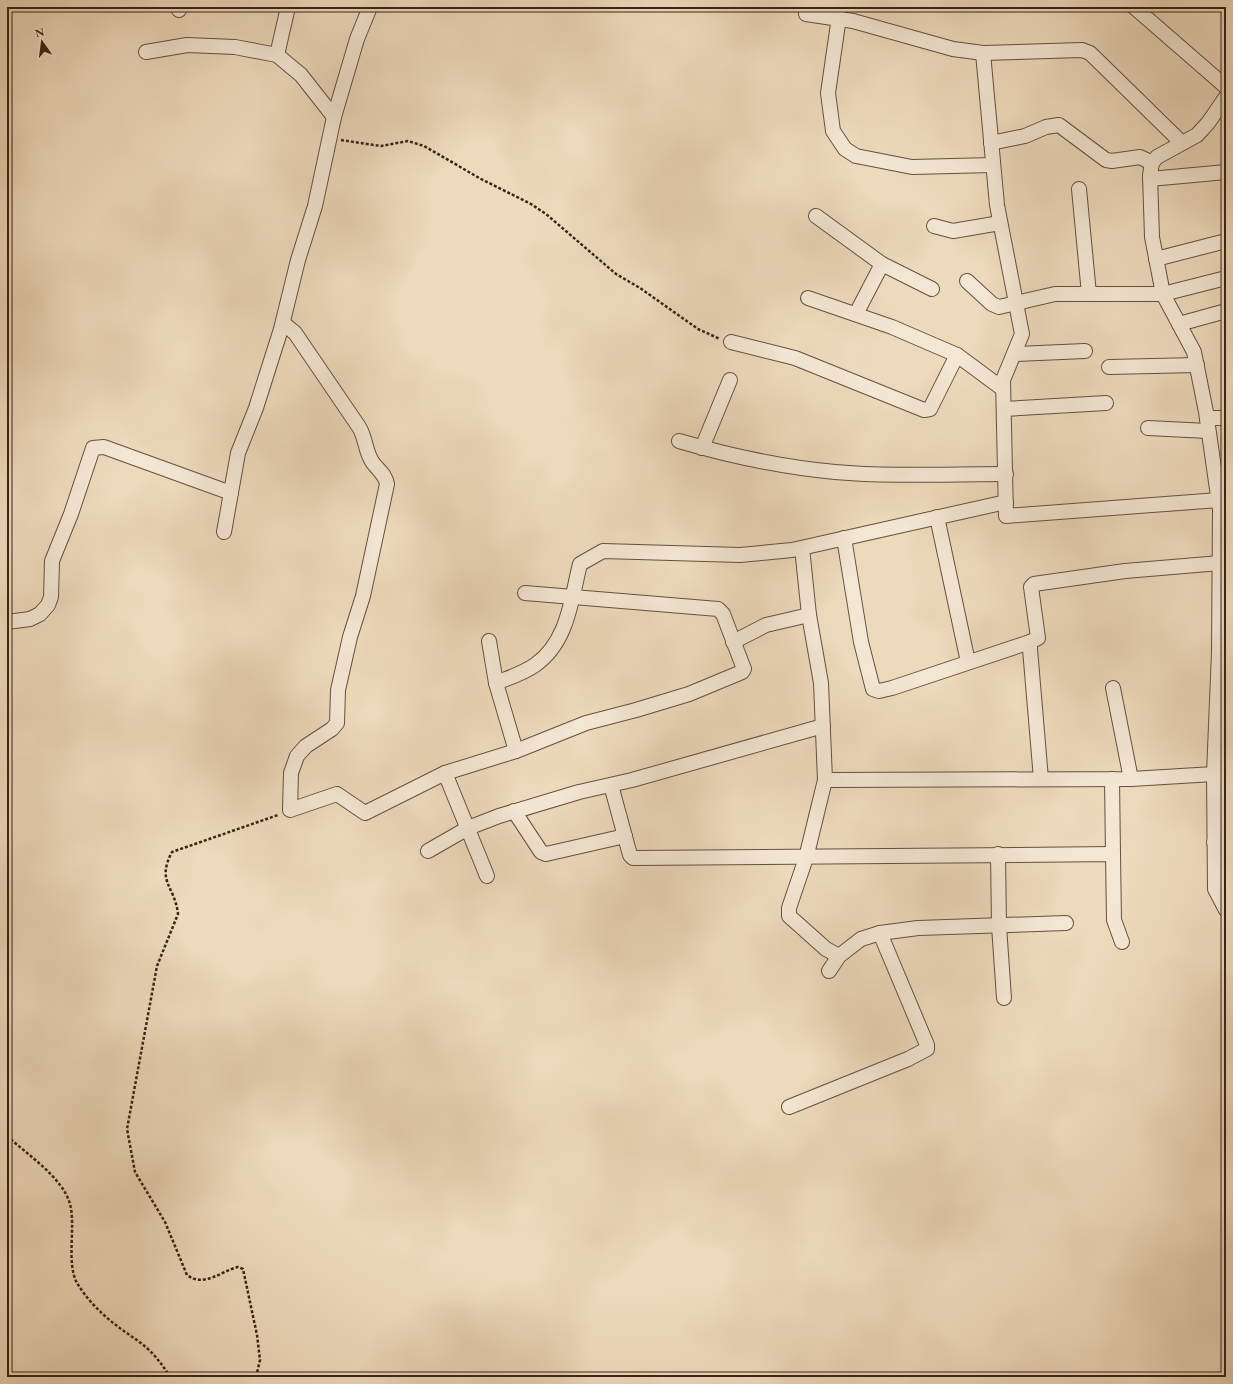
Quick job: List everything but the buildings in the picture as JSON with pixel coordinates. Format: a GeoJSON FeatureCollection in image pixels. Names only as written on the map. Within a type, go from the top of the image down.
{"type":"FeatureCollection","features":[{"type":"Feature","properties":{"kind":"street"},"geometry":{"type":"LineString","coordinates":[[277,55],[288,7]]}},
{"type":"Feature","properties":{"kind":"street"},"geometry":{"type":"LineString","coordinates":[[224,532],[238,452],[256,408],[283,323],[298,260],[315,206],[334,117],[357,39],[370,7]]}},
{"type":"Feature","properties":{"kind":"street"},"geometry":{"type":"LineString","coordinates":[[1134,7],[1226,87]]}},
{"type":"Feature","properties":{"kind":"street"},"geometry":{"type":"LineString","coordinates":[[806,14],[839,18],[953,49],[983,53],[1082,50],[1090,52],[1182,143]]}},
{"type":"Feature","properties":{"kind":"street"},"geometry":{"type":"LineString","coordinates":[[839,18],[828,93],[833,131],[845,149],[856,156],[912,167],[993,165]]}},
{"type":"Feature","properties":{"kind":"street"},"geometry":{"type":"LineString","coordinates":[[146,52],[187,45],[235,47],[277,55],[301,75],[334,117]]}},
{"type":"Feature","properties":{"kind":"street"},"geometry":{"type":"LineString","coordinates":[[983,53],[1000,223],[1022,334],[1003,380],[1006,516],[1219,500]]}},
{"type":"Feature","properties":{"kind":"street"},"geometry":{"type":"LineString","coordinates":[[1226,97],[1201,131],[1158,157],[1152,163],[1150,178],[1152,237],[1163,294],[1194,352],[1208,424],[1221,476],[1219,500],[1223,549],[1220,563],[1219,652],[1214,774],[1220,842],[1220,889],[1226,910]]}},
{"type":"Feature","properties":{"kind":"street"},"geometry":{"type":"LineString","coordinates":[[991,144],[1025,136],[1046,127],[1059,125],[1106,160],[1112,161],[1140,157],[1152,163]]}},
{"type":"Feature","properties":{"kind":"street"},"geometry":{"type":"LineString","coordinates":[[1150,178],[1226,172]]}},
{"type":"Feature","properties":{"kind":"street"},"geometry":{"type":"LineString","coordinates":[[1079,189],[1089,294]]}},
{"type":"Feature","properties":{"kind":"street"},"geometry":{"type":"LineString","coordinates":[[816,216],[882,264],[932,289]]}},
{"type":"Feature","properties":{"kind":"street"},"geometry":{"type":"LineString","coordinates":[[934,226],[953,231],[1000,223]]}},
{"type":"Feature","properties":{"kind":"street"},"geometry":{"type":"LineString","coordinates":[[1156,259],[1226,241]]}},
{"type":"Feature","properties":{"kind":"street"},"geometry":{"type":"LineString","coordinates":[[856,314],[882,264]]}},
{"type":"Feature","properties":{"kind":"street"},"geometry":{"type":"LineString","coordinates":[[967,281],[992,304],[999,307],[1055,294],[1163,294],[1226,278]]}},
{"type":"Feature","properties":{"kind":"street"},"geometry":{"type":"LineString","coordinates":[[808,298],[892,327],[957,355],[1003,389]]}},
{"type":"Feature","properties":{"kind":"street"},"geometry":{"type":"LineString","coordinates":[[1179,324],[1226,311]]}},
{"type":"Feature","properties":{"kind":"street"},"geometry":{"type":"LineString","coordinates":[[283,323],[295,333],[359,427],[364,436],[368,454],[372,463],[385,476],[387,484],[363,596],[350,637],[338,690],[337,723],[332,729],[306,746],[297,756],[291,773],[290,810],[337,794],[365,813],[446,773],[516,751],[586,723],[689,694],[742,672],[744,669],[723,614],[718,609],[525,593]]}},
{"type":"Feature","properties":{"kind":"street"},"geometry":{"type":"LineString","coordinates":[[731,342],[795,358],[924,410],[930,409],[957,355]]}},
{"type":"Feature","properties":{"kind":"street"},"geometry":{"type":"LineString","coordinates":[[1014,354],[1085,351]]}},
{"type":"Feature","properties":{"kind":"street"},"geometry":{"type":"LineString","coordinates":[[1109,367],[1196,365]]}},
{"type":"Feature","properties":{"kind":"street"},"geometry":{"type":"LineString","coordinates":[[702,448],[730,380]]}},
{"type":"Feature","properties":{"kind":"street"},"geometry":{"type":"LineString","coordinates":[[1004,409],[1106,403]]}},
{"type":"Feature","properties":{"kind":"street"},"geometry":{"type":"LineString","coordinates":[[1148,428],[1208,424],[1226,418]]}},
{"type":"Feature","properties":{"kind":"street"},"geometry":{"type":"LineString","coordinates":[[679,441],[745,458],[835,472],[900,474],[1006,474]]}},
{"type":"Feature","properties":{"kind":"street"},"geometry":{"type":"LineString","coordinates":[[7,622],[30,620],[40,614],[48,606],[51,597],[52,561],[71,514],[93,448],[104,447],[231,493]]}},
{"type":"Feature","properties":{"kind":"street"},"geometry":{"type":"LineString","coordinates":[[496,683],[535,666],[552,651],[563,633],[580,564],[603,551],[740,555],[802,548],[1006,502]]}},
{"type":"Feature","properties":{"kind":"street"},"geometry":{"type":"LineString","coordinates":[[937,517],[968,662]]}},
{"type":"Feature","properties":{"kind":"street"},"geometry":{"type":"LineString","coordinates":[[844,538],[861,642],[873,689],[879,691],[1030,642],[1038,638],[1031,587],[1034,584],[1125,571],[1220,563]]}},
{"type":"Feature","properties":{"kind":"street"},"geometry":{"type":"LineString","coordinates":[[802,548],[809,615],[821,683],[825,780],[806,858],[789,908],[789,916],[826,950],[839,956]]}},
{"type":"Feature","properties":{"kind":"street"},"geometry":{"type":"LineString","coordinates":[[733,642],[766,625],[809,615]]}},
{"type":"Feature","properties":{"kind":"street"},"geometry":{"type":"LineString","coordinates":[[489,641],[496,683],[516,751]]}},
{"type":"Feature","properties":{"kind":"street"},"geometry":{"type":"LineString","coordinates":[[1030,642],[1041,778]]}},
{"type":"Feature","properties":{"kind":"street"},"geometry":{"type":"LineString","coordinates":[[1114,688],[1131,779]]}},
{"type":"Feature","properties":{"kind":"street"},"geometry":{"type":"LineString","coordinates":[[428,850],[468,828],[514,812],[823,726]]}},
{"type":"Feature","properties":{"kind":"street"},"geometry":{"type":"LineString","coordinates":[[446,773],[487,876]]}},
{"type":"Feature","properties":{"kind":"street"},"geometry":{"type":"LineString","coordinates":[[825,780],[1041,778],[1131,779],[1214,774]]}},
{"type":"Feature","properties":{"kind":"street"},"geometry":{"type":"LineString","coordinates":[[1112,779],[1114,920],[1122,942]]}},
{"type":"Feature","properties":{"kind":"street"},"geometry":{"type":"LineString","coordinates":[[611,785],[630,855],[633,858],[806,858],[998,854],[1113,854]]}},
{"type":"Feature","properties":{"kind":"street"},"geometry":{"type":"LineString","coordinates":[[514,812],[542,852],[546,854],[625,836]]}},
{"type":"Feature","properties":{"kind":"street"},"geometry":{"type":"LineString","coordinates":[[998,854],[999,926],[1004,998]]}},
{"type":"Feature","properties":{"kind":"street"},"geometry":{"type":"LineString","coordinates":[[829,971],[839,956],[861,938],[880,934],[918,928],[1066,923]]}},
{"type":"Feature","properties":{"kind":"street"},"geometry":{"type":"LineString","coordinates":[[788,1107],[894,1065],[927,1050],[927,1045],[880,934]]}},
{"type":"Feature","properties":{"kind":"path"},"geometry":{"type":"LineString","coordinates":[[329,138],[381,146],[402,141],[424,146],[481,179],[531,204],[552,219],[616,274],[640,288],[698,329],[731,342]]}},
{"type":"Feature","properties":{"kind":"path"},"geometry":{"type":"LineString","coordinates":[[256,1377],[260,1360],[258,1335],[243,1269],[238,1267],[231,1268],[211,1279],[192,1279],[187,1275],[166,1222],[135,1172],[127,1130],[157,966],[178,914],[177,906],[166,880],[165,865],[172,852],[290,810]]}},
{"type":"Feature","properties":{"kind":"path"},"geometry":{"type":"LineString","coordinates":[[7,1136],[51,1174],[64,1190],[71,1205],[76,1281],[84,1292],[115,1325],[149,1350],[162,1363],[170,1377]]}}]}
